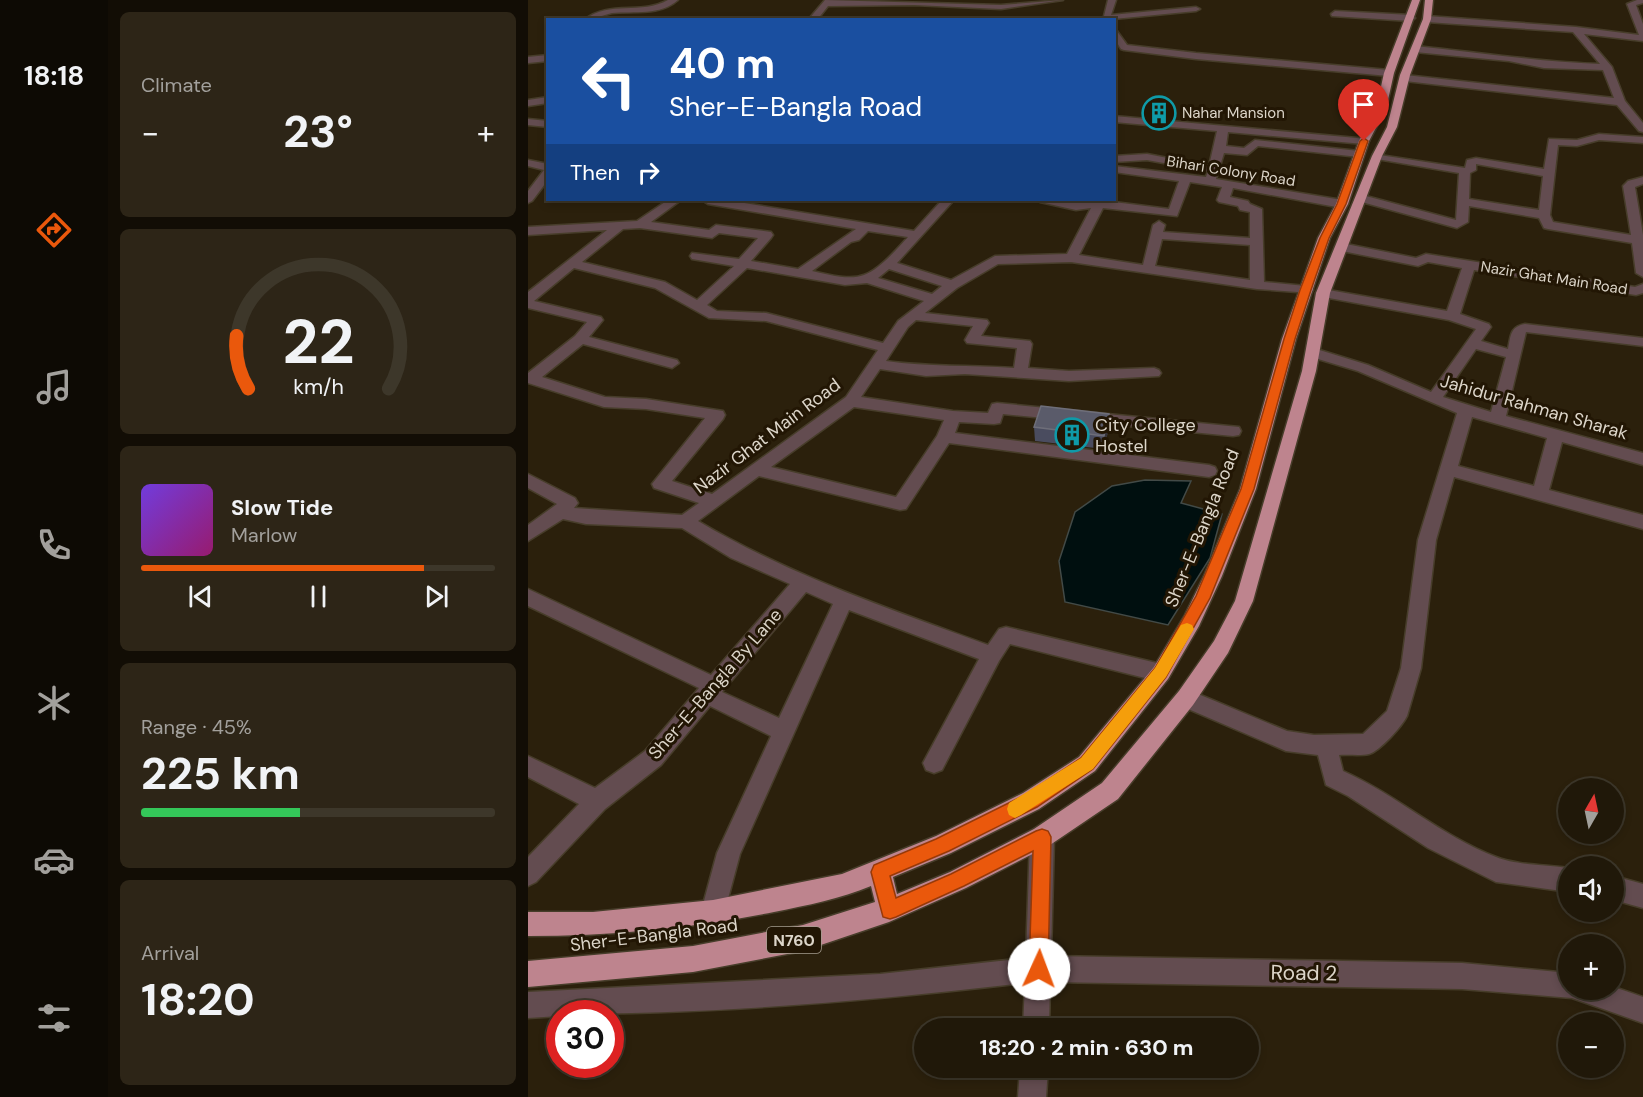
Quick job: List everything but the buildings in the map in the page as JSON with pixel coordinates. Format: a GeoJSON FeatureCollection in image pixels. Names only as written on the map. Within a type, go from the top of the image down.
{"type":"FeatureCollection","features":[{"type":"Feature","properties":{"kind":"highway","name":"Sher-E-Bangla Road"},"geometry":{"type":"LineString","coordinates":[[1396,79],[1418,12],[1429,0]]}},
{"type":"Feature","properties":{"kind":"highway","name":"Sher-E-Bangla Road"},"geometry":{"type":"LineString","coordinates":[[528,974],[693,959],[802,938],[890,910],[958,880],[1042,837],[1110,791],[1186,698],[1221,647],[1244,601],[1313,353],[1314,292],[1324,238],[1367,150],[1381,109],[1415,49],[1418,12]]}},
{"type":"Feature","properties":{"kind":"highway","name":"Sher-E-Bangla Road"},"geometry":{"type":"LineString","coordinates":[[528,924],[593,924],[713,912],[842,886],[943,845],[1031,801],[1087,764],[1161,673],[1197,609],[1248,489],[1282,366],[1314,292],[1341,247],[1362,199],[1367,150]]}},
{"type":"Feature","properties":{"kind":"highway"},"geometry":{"type":"LineString","coordinates":[[1282,366],[1309,371]]}},
{"type":"Feature","properties":{"kind":"highway"},"geometry":{"type":"LineString","coordinates":[[1248,489],[1274,496]]}},
{"type":"Feature","properties":{"kind":"highway"},"geometry":{"type":"LineString","coordinates":[[880,872],[890,910]]}},
{"type":"Feature","properties":{"kind":"street"},"geometry":{"type":"LineString","coordinates":[[593,18],[609,11],[641,12],[649,8],[661,9],[674,0]]}},
{"type":"Feature","properties":{"kind":"street"},"geometry":{"type":"LineString","coordinates":[[814,18],[828,2],[1001,7],[1059,0]]}},
{"type":"Feature","properties":{"kind":"street"},"geometry":{"type":"LineString","coordinates":[[1107,18],[1112,0]]}},
{"type":"Feature","properties":{"kind":"street"},"geometry":{"type":"LineString","coordinates":[[1335,14],[1418,12],[1643,36],[1631,4],[1643,1]]}},
{"type":"Feature","properties":{"kind":"street"},"geometry":{"type":"LineString","coordinates":[[1116,18],[1196,9]]}},
{"type":"Feature","properties":{"kind":"street"},"geometry":{"type":"LineString","coordinates":[[1576,30],[1607,67],[1620,102],[1643,129]]}},
{"type":"Feature","properties":{"kind":"street"},"geometry":{"type":"LineString","coordinates":[[1116,32],[1124,47]]}},
{"type":"Feature","properties":{"kind":"street"},"geometry":{"type":"LineString","coordinates":[[1116,53],[1124,47],[1396,79],[1620,102]]}},
{"type":"Feature","properties":{"kind":"street"},"geometry":{"type":"LineString","coordinates":[[1415,49],[1509,58],[1544,65],[1607,67]]}},
{"type":"Feature","properties":{"kind":"street"},"geometry":{"type":"LineString","coordinates":[[528,52],[546,51]]}},
{"type":"Feature","properties":{"kind":"street"},"geometry":{"type":"LineString","coordinates":[[528,60],[546,57]]}},
{"type":"Feature","properties":{"kind":"street"},"geometry":{"type":"LineString","coordinates":[[528,103],[546,100]]}},
{"type":"Feature","properties":{"kind":"street"},"geometry":{"type":"LineString","coordinates":[[1116,119],[1223,128],[1367,150],[1465,171],[1470,170],[1471,162],[1476,161],[1548,173]]}},
{"type":"Feature","properties":{"kind":"street"},"geometry":{"type":"LineString","coordinates":[[528,122],[546,124]]}},
{"type":"Feature","properties":{"kind":"street"},"geometry":{"type":"LineString","coordinates":[[1116,159],[1147,157],[1211,175],[1220,149],[1223,128]]}},
{"type":"Feature","properties":{"kind":"street"},"geometry":{"type":"LineString","coordinates":[[1637,240],[1548,225],[1544,215],[1553,141],[1577,143],[1599,137],[1643,140]]}},
{"type":"Feature","properties":{"kind":"street"},"geometry":{"type":"LineString","coordinates":[[1220,149],[1247,152],[1255,143],[1367,150]]}},
{"type":"Feature","properties":{"kind":"street"},"geometry":{"type":"LineString","coordinates":[[528,163],[546,167]]}},
{"type":"Feature","properties":{"kind":"street","name":"Bihari Colony Road"},"geometry":{"type":"LineString","coordinates":[[1116,170],[1186,177],[1211,175],[1229,184],[1342,204]]}},
{"type":"Feature","properties":{"kind":"street"},"geometry":{"type":"LineString","coordinates":[[1362,199],[1456,224],[1462,222],[1465,171]]}},
{"type":"Feature","properties":{"kind":"street"},"geometry":{"type":"LineString","coordinates":[[528,199],[546,175]]}},
{"type":"Feature","properties":{"kind":"street"},"geometry":{"type":"LineString","coordinates":[[1049,201],[1076,206],[1100,202],[1173,213],[1186,177]]}},
{"type":"Feature","properties":{"kind":"street","name":"Nazir Ghat Main Road"},"geometry":{"type":"LineString","coordinates":[[1643,180],[1629,186],[1643,279]]}},
{"type":"Feature","properties":{"kind":"street"},"geometry":{"type":"LineString","coordinates":[[1229,184],[1223,200],[1244,203],[1244,207],[1256,208],[1257,285]]}},
{"type":"Feature","properties":{"kind":"street"},"geometry":{"type":"LineString","coordinates":[[640,224],[674,201]]}},
{"type":"Feature","properties":{"kind":"street"},"geometry":{"type":"LineString","coordinates":[[714,201],[916,235]]}},
{"type":"Feature","properties":{"kind":"street"},"geometry":{"type":"LineString","coordinates":[[868,279],[887,264],[947,201]]}},
{"type":"Feature","properties":{"kind":"street"},"geometry":{"type":"LineString","coordinates":[[1463,201],[1544,215]]}},
{"type":"Feature","properties":{"kind":"street"},"geometry":{"type":"LineString","coordinates":[[1071,258],[1100,202]]}},
{"type":"Feature","properties":{"kind":"street"},"geometry":{"type":"LineString","coordinates":[[1148,269],[1163,212]]}},
{"type":"Feature","properties":{"kind":"street"},"geometry":{"type":"LineString","coordinates":[[528,231],[640,224],[712,234],[716,229],[766,235],[743,264],[698,306]]}},
{"type":"Feature","properties":{"kind":"street"},"geometry":{"type":"LineString","coordinates":[[528,299],[619,226]]}},
{"type":"Feature","properties":{"kind":"street"},"geometry":{"type":"LineString","coordinates":[[800,274],[847,239],[855,237],[865,226]]}},
{"type":"Feature","properties":{"kind":"street"},"geometry":{"type":"LineString","coordinates":[[1157,235],[1256,242]]}},
{"type":"Feature","properties":{"kind":"street"},"geometry":{"type":"LineString","coordinates":[[1341,247],[1418,262],[1426,258],[1469,265]]}},
{"type":"Feature","properties":{"kind":"street"},"geometry":{"type":"LineString","coordinates":[[696,256],[845,281],[868,279],[933,299]]}},
{"type":"Feature","properties":{"kind":"street","name":"Nazir Ghat Main Road"},"geometry":{"type":"LineString","coordinates":[[685,522],[851,401],[903,324],[952,285],[995,260],[1071,258],[1314,292],[1452,316],[1469,265],[1636,291],[1643,288]]}},
{"type":"Feature","properties":{"kind":"street"},"geometry":{"type":"LineString","coordinates":[[572,264],[660,285],[714,315],[766,317],[887,348]]}},
{"type":"Feature","properties":{"kind":"street"},"geometry":{"type":"LineString","coordinates":[[887,264],[952,285]]}},
{"type":"Feature","properties":{"kind":"street"},"geometry":{"type":"LineString","coordinates":[[528,304],[596,321],[580,339],[529,378]]}},
{"type":"Feature","properties":{"kind":"street"},"geometry":{"type":"LineString","coordinates":[[913,316],[982,322],[972,340],[1025,344],[1020,373]]}},
{"type":"Feature","properties":{"kind":"street"},"geometry":{"type":"LineString","coordinates":[[1434,399],[1484,327],[1452,316]]}},
{"type":"Feature","properties":{"kind":"street"},"geometry":{"type":"LineString","coordinates":[[1497,419],[1519,330],[1525,328],[1643,342]]}},
{"type":"Feature","properties":{"kind":"street"},"geometry":{"type":"LineString","coordinates":[[580,339],[672,363]]}},
{"type":"Feature","properties":{"kind":"street"},"geometry":{"type":"LineString","coordinates":[[1472,343],[1514,355]]}},
{"type":"Feature","properties":{"kind":"street","name":"Jahidur Rahman Sharak"},"geometry":{"type":"LineString","coordinates":[[1313,353],[1363,368],[1434,399],[1466,410],[1643,459]]}},
{"type":"Feature","properties":{"kind":"street"},"geometry":{"type":"LineString","coordinates":[[876,364],[926,371],[965,369],[1070,376],[1154,373]]}},
{"type":"Feature","properties":{"kind":"street"},"geometry":{"type":"LineString","coordinates":[[529,378],[604,402],[646,404],[717,416],[660,484],[715,501]]}},
{"type":"Feature","properties":{"kind":"street"},"geometry":{"type":"LineString","coordinates":[[851,401],[953,416],[994,419],[997,408],[1233,431]]}},
{"type":"Feature","properties":{"kind":"street"},"geometry":{"type":"LineString","coordinates":[[1186,698],[1286,741],[1368,744],[1396,716],[1411,668],[1426,540],[1466,410]]}},
{"type":"Feature","properties":{"kind":"street"},"geometry":{"type":"LineString","coordinates":[[757,470],[900,504],[945,437],[953,416]]}},
{"type":"Feature","properties":{"kind":"street"},"geometry":{"type":"LineString","coordinates":[[1540,494],[1556,435]]}},
{"type":"Feature","properties":{"kind":"street"},"geometry":{"type":"LineString","coordinates":[[945,437],[1209,471]]}},
{"type":"Feature","properties":{"kind":"street"},"geometry":{"type":"LineString","coordinates":[[1448,470],[1643,522]]}},
{"type":"Feature","properties":{"kind":"street"},"geometry":{"type":"LineString","coordinates":[[528,480],[569,503],[528,534]]}},
{"type":"Feature","properties":{"kind":"street"},"geometry":{"type":"LineString","coordinates":[[560,512],[586,517],[685,522],[737,552],[844,600],[992,655]]}},
{"type":"Feature","properties":{"kind":"street","name":"Sher-E-Bangla By Lane"},"geometry":{"type":"LineString","coordinates":[[528,874],[597,801],[653,758],[803,582]]}},
{"type":"Feature","properties":{"kind":"street"},"geometry":{"type":"LineString","coordinates":[[528,597],[784,731]]}},
{"type":"Feature","properties":{"kind":"street"},"geometry":{"type":"LineString","coordinates":[[713,912],[729,853],[844,600]]}},
{"type":"Feature","properties":{"kind":"street"},"geometry":{"type":"LineString","coordinates":[[934,763],[992,655],[1006,635],[1161,673]]}},
{"type":"Feature","properties":{"kind":"street"},"geometry":{"type":"LineString","coordinates":[[1326,744],[1334,778],[1356,788],[1436,840],[1496,870],[1558,878]]}},
{"type":"Feature","properties":{"kind":"street"},"geometry":{"type":"LineString","coordinates":[[528,766],[597,801]]}},
{"type":"Feature","properties":{"kind":"street"},"geometry":{"type":"LineString","coordinates":[[1037,1018],[1042,837]]}},
{"type":"Feature","properties":{"kind":"street"},"geometry":{"type":"LineString","coordinates":[[1624,891],[1643,896]]}},
{"type":"Feature","properties":{"kind":"street","name":"Road 2"},"geometry":{"type":"LineString","coordinates":[[528,1005],[880,987],[1039,969],[1462,976],[1558,985]]}},
{"type":"Feature","properties":{"kind":"street"},"geometry":{"type":"LineString","coordinates":[[1612,1000],[1643,1010]]}},
{"type":"Feature","properties":{"kind":"street"},"geometry":{"type":"LineString","coordinates":[[1032,1097],[1033,1078]]}},
{"type":"Feature","properties":{"kind":"shaded area"},"geometry":{"type":"Polygon","coordinates":[[[1145,480],[1191,481],[1181,503],[1222,514],[1210,558],[1168,625],[1065,602],[1059,561],[1075,512],[1112,486],[1145,480]]]}},
{"type":"Feature","properties":{"kind":"slow traffic"},"geometry":{"type":"LineString","coordinates":[[1015,809],[1087,764],[1161,673],[1187,629]]}},
{"type":"Feature","properties":{"kind":"place","name":"Nahar Mansion"},"geometry":{"type":"Point","coordinates":[1159,113]}},
{"type":"Feature","properties":{"kind":"place","name":"City College Hostel"},"geometry":{"type":"Point","coordinates":[1072,435]}},
{"type":"Feature","properties":{"kind":"route"},"geometry":{"type":"LineString","coordinates":[[1039,969],[1042,837],[958,880],[890,910],[880,872],[943,845],[1031,801],[1087,764],[1161,673],[1203,598],[1248,489],[1289,339],[1305,290],[1324,238],[1342,204],[1364,141]]}}]}
